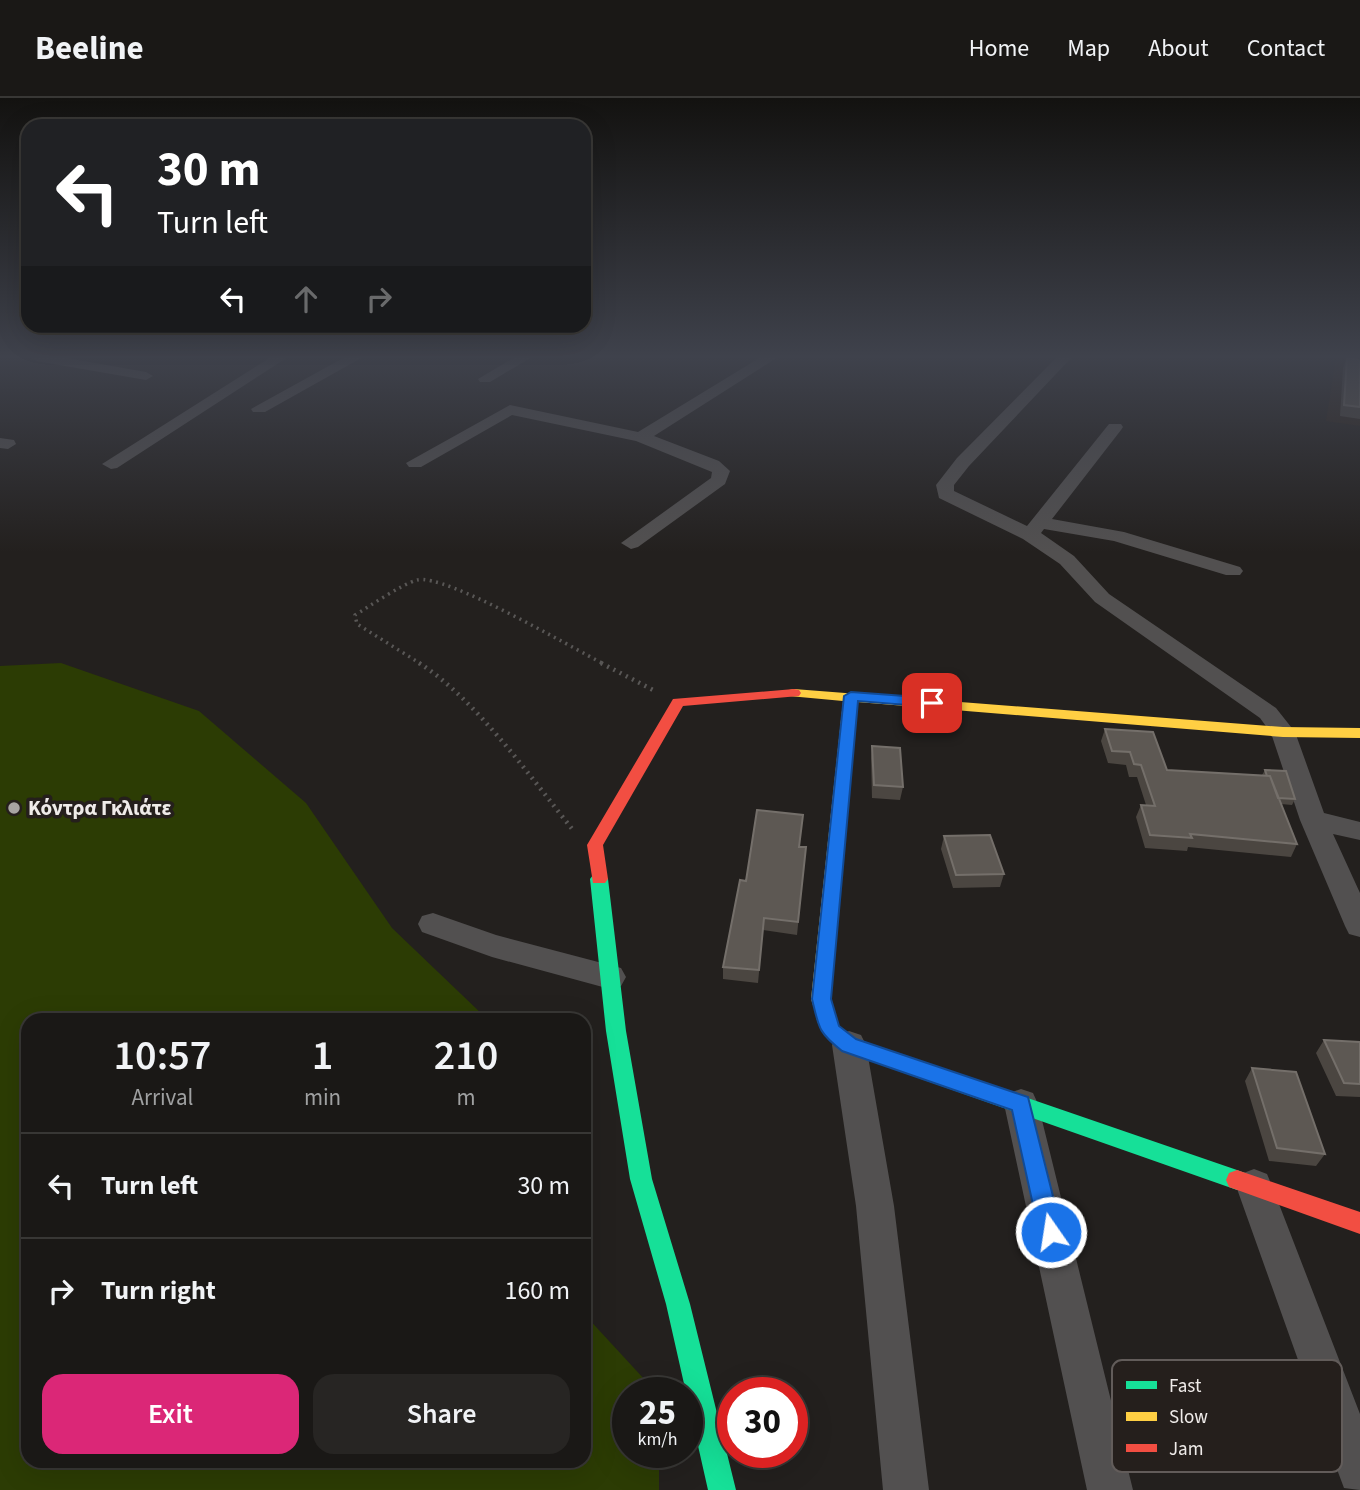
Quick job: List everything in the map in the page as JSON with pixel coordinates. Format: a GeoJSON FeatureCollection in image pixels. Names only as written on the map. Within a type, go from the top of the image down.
{"type":"FeatureCollection","features":[{"type":"Feature","properties":{"kind":"street"},"geometry":{"type":"LineString","coordinates":[[111,464],[178,422]]}},
{"type":"Feature","properties":{"kind":"street"},"geometry":{"type":"LineString","coordinates":[[415,463],[489,422]]}},
{"type":"Feature","properties":{"kind":"street"},"geometry":{"type":"LineString","coordinates":[[568,422],[641,437],[713,465],[721,471],[719,480],[631,543]]}},
{"type":"Feature","properties":{"kind":"street"},"geometry":{"type":"LineString","coordinates":[[641,437],[665,422]]}},
{"type":"Feature","properties":{"kind":"street"},"geometry":{"type":"LineString","coordinates":[[1002,422],[963,462],[945,485],[945,494],[1035,529],[1117,537],[1233,570]]}},
{"type":"Feature","properties":{"kind":"street"},"geometry":{"type":"LineString","coordinates":[[1035,529],[1115,427]]}},
{"type":"Feature","properties":{"kind":"street"},"geometry":{"type":"LineString","coordinates":[[1035,529],[1102,598],[1268,713],[1283,732],[1313,820],[1360,926]]}},
{"type":"Feature","properties":{"kind":"street"},"geometry":{"type":"LineString","coordinates":[[722,1490],[678,1304],[640,1179],[610,977],[595,845],[678,702],[793,693],[1283,732],[1360,733]]}},
{"type":"Feature","properties":{"kind":"street"},"geometry":{"type":"LineString","coordinates":[[851,696],[821,999],[830,1030],[849,1045],[1360,1223]]}},
{"type":"Feature","properties":{"kind":"street"},"geometry":{"type":"LineString","coordinates":[[1313,820],[1360,831]]}},
{"type":"Feature","properties":{"kind":"street"},"geometry":{"type":"LineString","coordinates":[[433,923],[492,945],[610,977]]}},
{"type":"Feature","properties":{"kind":"street"},"geometry":{"type":"LineString","coordinates":[[849,1045],[875,1206],[906,1490]]}},
{"type":"Feature","properties":{"kind":"street"},"geometry":{"type":"LineString","coordinates":[[1021,1104],[1110,1490]]}},
{"type":"Feature","properties":{"kind":"street"},"geometry":{"type":"LineString","coordinates":[[1254,1186],[1318,1360]]}},
{"type":"Feature","properties":{"kind":"street"},"geometry":{"type":"LineString","coordinates":[[1342,1423],[1360,1472]]}},
{"type":"Feature","properties":{"kind":"path"},"geometry":{"type":"LineString","coordinates":[[595,845],[573,831],[496,735],[435,673],[357,624],[355,615],[417,580],[437,581],[492,606],[678,702]]}},
{"type":"Feature","properties":{"kind":"shaded area"},"geometry":{"type":"Polygon","coordinates":[[[1333,422],[1360,422],[1360,426],[1333,422]]]}},
{"type":"Feature","properties":{"kind":"green space"},"geometry":{"type":"Polygon","coordinates":[[[61,663],[199,711],[306,803],[392,928],[481,1013],[21,1013],[21,1468],[591,1468],[591,1322],[642,1377],[612,1377],[612,1468],[659,1468],[659,1490],[0,1490],[0,666],[61,663]]]}},
{"type":"Feature","properties":{"kind":"building"},"geometry":{"type":"Polygon","coordinates":[[[1105,729],[1153,732],[1167,770],[1270,776],[1297,844],[1190,834],[1192,838],[1150,835],[1141,805],[1155,806],[1141,765],[1134,764],[1130,752],[1112,751],[1105,729]]]}},
{"type":"Feature","properties":{"kind":"building"},"geometry":{"type":"Polygon","coordinates":[[[872,746],[900,748],[903,787],[874,785],[872,746]]]}},
{"type":"Feature","properties":{"kind":"building"},"geometry":{"type":"Polygon","coordinates":[[[1265,770],[1286,771],[1295,799],[1278,798],[1265,770]]]}},
{"type":"Feature","properties":{"kind":"building"},"geometry":{"type":"Polygon","coordinates":[[[757,810],[803,815],[799,847],[806,847],[798,922],[764,918],[759,970],[723,967],[740,880],[746,881],[757,810]]]}},
{"type":"Feature","properties":{"kind":"building"},"geometry":{"type":"Polygon","coordinates":[[[990,835],[1004,874],[956,875],[944,836],[990,835]]]}},
{"type":"Feature","properties":{"kind":"building"},"geometry":{"type":"Polygon","coordinates":[[[1324,1040],[1360,1042],[1360,1084],[1344,1083],[1324,1040]]]}},
{"type":"Feature","properties":{"kind":"building"},"geometry":{"type":"Polygon","coordinates":[[[1252,1068],[1296,1072],[1325,1154],[1277,1148],[1252,1068]]]}},
{"type":"Feature","properties":{"kind":"traffic: fast"},"geometry":{"type":"LineString","coordinates":[[599,879],[616,1031],[641,1179],[678,1304],[722,1490]]}},
{"type":"Feature","properties":{"kind":"traffic: fast"},"geometry":{"type":"LineString","coordinates":[[826,1017],[830,1030],[849,1045],[1237,1180]]}},
{"type":"Feature","properties":{"kind":"traffic: slow"},"geometry":{"type":"LineString","coordinates":[[794,693],[1283,732],[1360,733]]}},
{"type":"Feature","properties":{"kind":"traffic: slow"},"geometry":{"type":"LineString","coordinates":[[826,1017],[821,999],[851,696]]}},
{"type":"Feature","properties":{"kind":"traffic: jam"},"geometry":{"type":"LineString","coordinates":[[599,879],[595,845],[678,702],[794,693]]}},
{"type":"Feature","properties":{"kind":"traffic: jam"},"geometry":{"type":"LineString","coordinates":[[1237,1180],[1360,1223]]}},
{"type":"Feature","properties":{"kind":"place","name":"Κόντρα Γκλιάτε"},"geometry":{"type":"Point","coordinates":[14,808]}},
{"type":"Feature","properties":{"kind":"route"},"geometry":{"type":"LineString","coordinates":[[932,703],[851,696],[821,999],[830,1030],[849,1045],[1021,1104],[1051,1232]]}}]}
